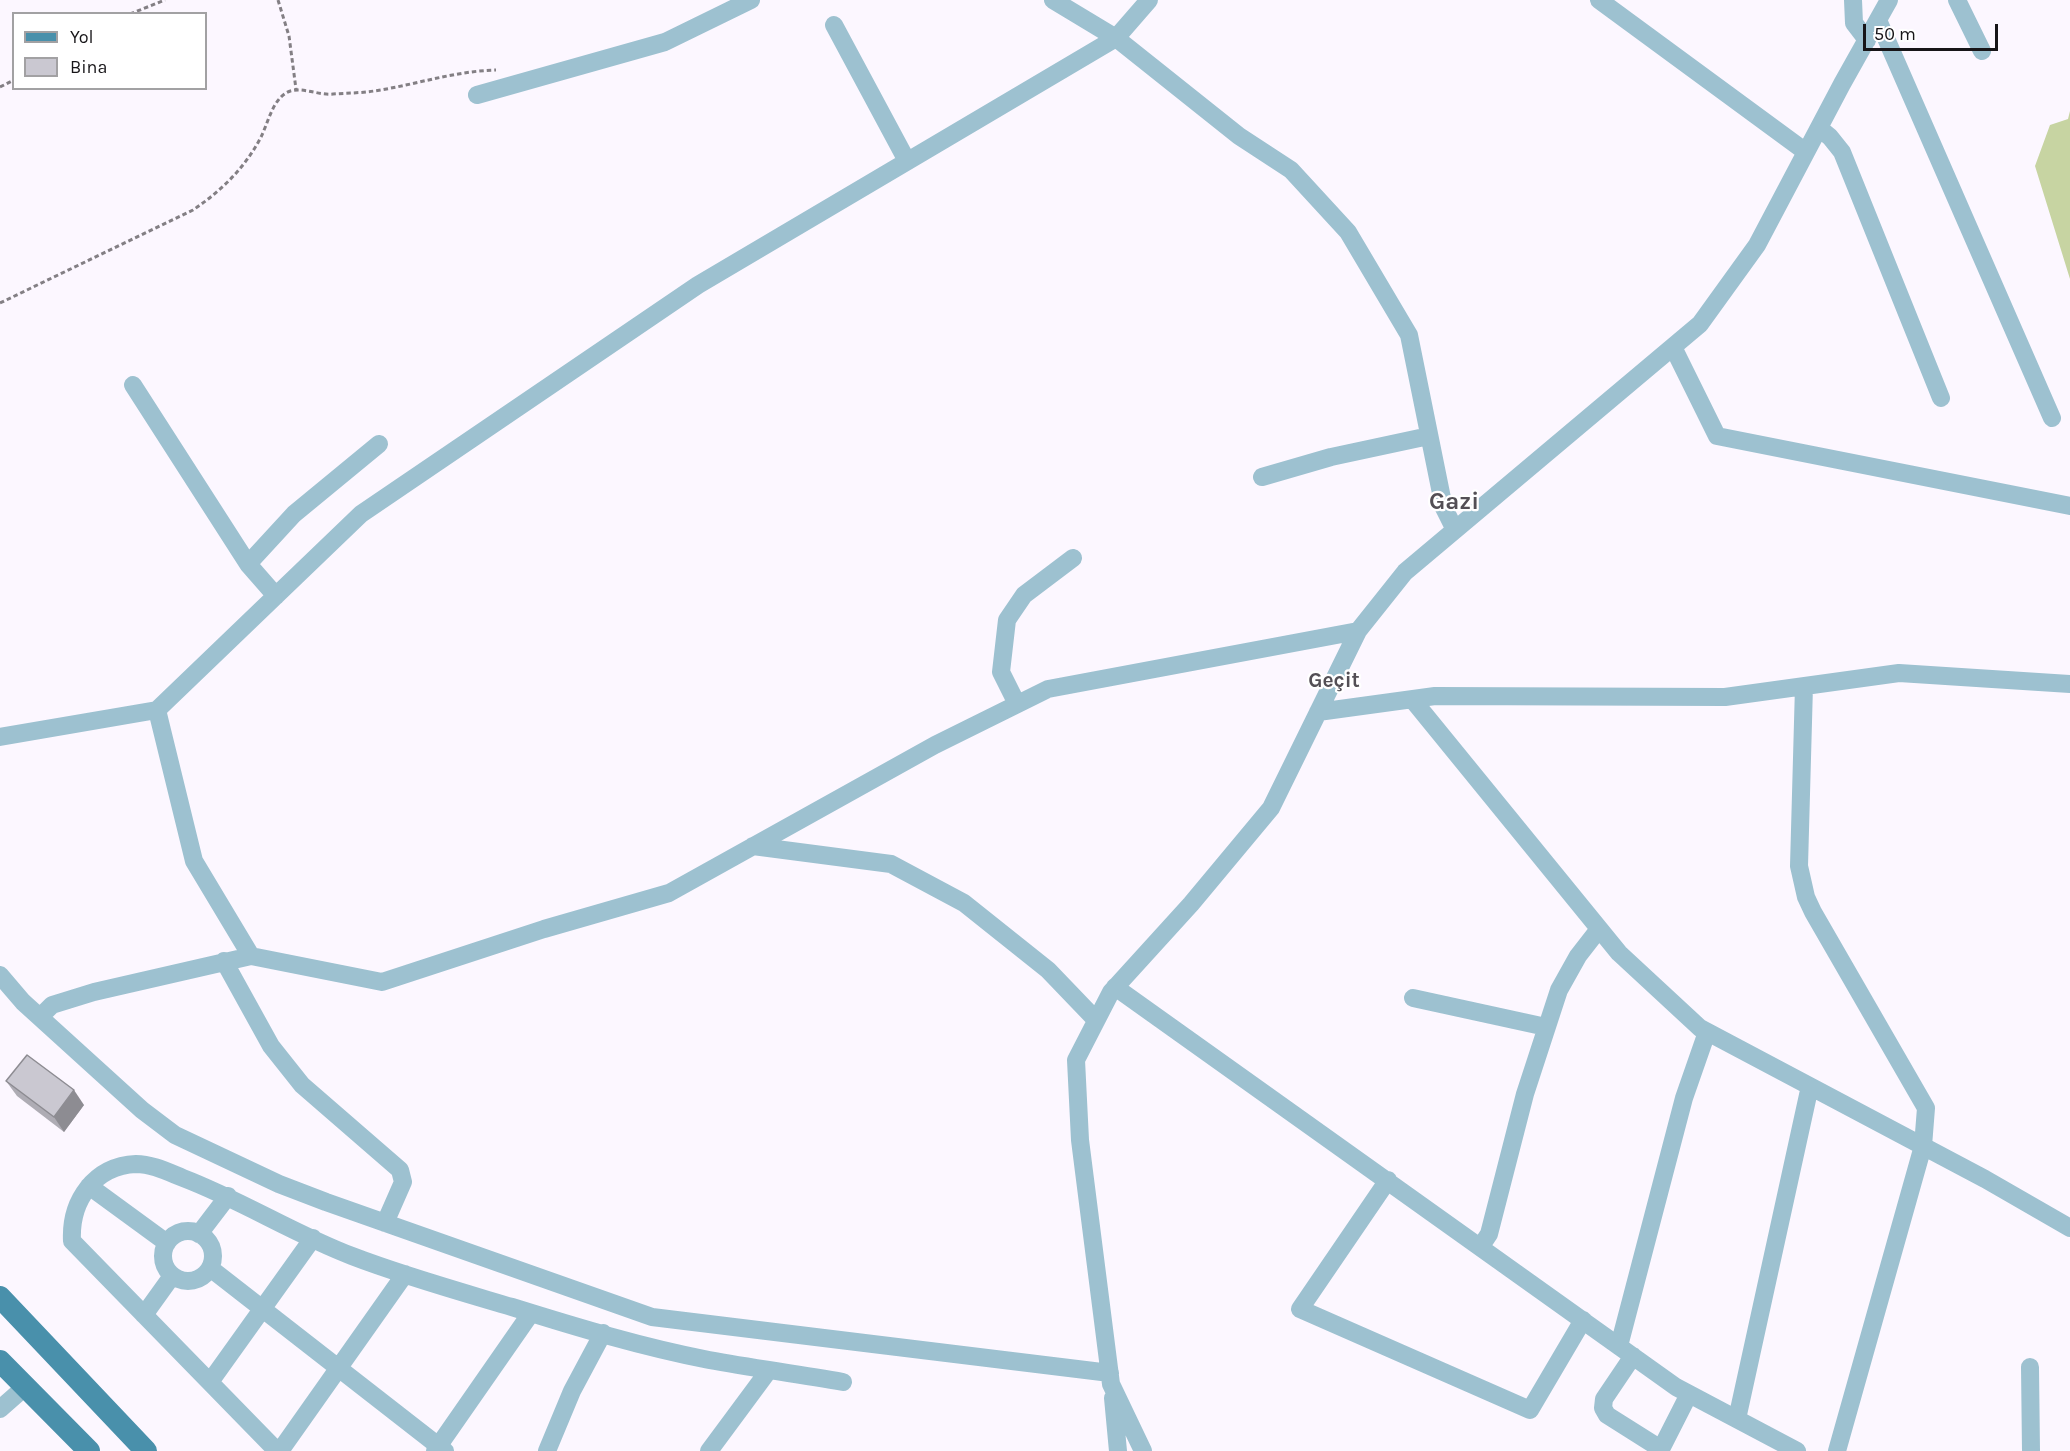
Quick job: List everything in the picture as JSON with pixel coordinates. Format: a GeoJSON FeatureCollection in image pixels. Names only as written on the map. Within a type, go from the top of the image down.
{"type":"FeatureCollection","features":[{"type":"Feature","properties":{"kind":"main road"},"geometry":{"type":"LineString","coordinates":[[0,1297],[146,1451]]}},
{"type":"Feature","properties":{"kind":"main road"},"geometry":{"type":"LineString","coordinates":[[0,1361],[89,1451]]}},
{"type":"Feature","properties":{"kind":"street"},"geometry":{"type":"LineString","coordinates":[[477,95],[665,42],[751,0]]}},
{"type":"Feature","properties":{"kind":"street"},"geometry":{"type":"LineString","coordinates":[[1053,0],[1116,38],[1239,136],[1291,170],[1348,232],[1409,335],[1444,508],[1454,528]]}},
{"type":"Feature","properties":{"kind":"street"},"geometry":{"type":"LineString","coordinates":[[0,737],[157,710],[361,514],[699,285],[1116,38],[1149,0]]}},
{"type":"Feature","properties":{"kind":"street"},"geometry":{"type":"LineString","coordinates":[[1599,0],[1806,152]]}},
{"type":"Feature","properties":{"kind":"street"},"geometry":{"type":"LineString","coordinates":[[1853,0],[1854,23],[1867,40]]}},
{"type":"Feature","properties":{"kind":"street"},"geometry":{"type":"LineString","coordinates":[[1118,1451],[1080,1140],[1076,1060],[1096,1020],[1115,987],[1191,904],[1271,808],[1358,631],[1405,572],[1454,528],[1700,324],[1757,245],[1889,0]]}},
{"type":"Feature","properties":{"kind":"street"},"geometry":{"type":"LineString","coordinates":[[1958,0],[1982,51]]}},
{"type":"Feature","properties":{"kind":"street"},"geometry":{"type":"LineString","coordinates":[[1878,20],[2052,417]]}},
{"type":"Feature","properties":{"kind":"street"},"geometry":{"type":"LineString","coordinates":[[834,25],[907,161]]}},
{"type":"Feature","properties":{"kind":"street"},"geometry":{"type":"LineString","coordinates":[[1819,128],[1830,136],[1842,152],[1941,398]]}},
{"type":"Feature","properties":{"kind":"street"},"geometry":{"type":"LineString","coordinates":[[1673,347],[1717,436],[2070,506]]}},
{"type":"Feature","properties":{"kind":"street"},"geometry":{"type":"LineString","coordinates":[[133,385],[248,564],[276,596]]}},
{"type":"Feature","properties":{"kind":"street"},"geometry":{"type":"LineString","coordinates":[[1262,477],[1331,457],[1429,436]]}},
{"type":"Feature","properties":{"kind":"street"},"geometry":{"type":"LineString","coordinates":[[248,564],[294,514],[380,444]]}},
{"type":"Feature","properties":{"kind":"street"},"geometry":{"type":"LineString","coordinates":[[1017,704],[1001,672],[1007,620],[1024,595],[1073,558]]}},
{"type":"Feature","properties":{"kind":"street"},"geometry":{"type":"LineString","coordinates":[[40,1017],[52,1005],[251,956],[382,982],[544,929],[669,893],[934,745],[1048,689],[1358,631]]}},
{"type":"Feature","properties":{"kind":"street"},"geometry":{"type":"LineString","coordinates":[[1318,712],[1435,696],[1725,697],[1899,673],[2070,684]]}},
{"type":"Feature","properties":{"kind":"street"},"geometry":{"type":"LineString","coordinates":[[1804,686],[1798,851],[1801,881],[1813,912],[1926,1108],[1923,1146],[1837,1451]]}},
{"type":"Feature","properties":{"kind":"street"},"geometry":{"type":"LineString","coordinates":[[1412,699],[1619,953],[1707,1032],[1923,1146],[2070,1228]]}},
{"type":"Feature","properties":{"kind":"street"},"geometry":{"type":"LineString","coordinates":[[157,710],[194,861],[251,956]]}},
{"type":"Feature","properties":{"kind":"street"},"geometry":{"type":"LineString","coordinates":[[753,846],[891,864],[964,903],[1048,970],[1096,1020]]}},
{"type":"Feature","properties":{"kind":"street"},"geometry":{"type":"LineString","coordinates":[[1481,1246],[1489,1234],[1506,1164],[1559,990],[1578,956],[1599,929]]}},
{"type":"Feature","properties":{"kind":"street"},"geometry":{"type":"LineString","coordinates":[[224,961],[261,1029],[297,1078],[320,1103],[400,1170],[402,1182],[385,1223]]}},
{"type":"Feature","properties":{"kind":"street"},"geometry":{"type":"LineString","coordinates":[[0,975],[40,1017],[142,1110],[175,1134],[279,1184],[385,1223],[652,1317],[1111,1379]]}},
{"type":"Feature","properties":{"kind":"street"},"geometry":{"type":"LineString","coordinates":[[1115,987],[1689,1394],[1797,1451]]}},
{"type":"Feature","properties":{"kind":"street"},"geometry":{"type":"LineString","coordinates":[[1413,998],[1546,1027]]}},
{"type":"Feature","properties":{"kind":"street"},"geometry":{"type":"LineString","coordinates":[[1689,1394],[1661,1450],[1607,1415],[1603,1408],[1604,1399],[1626,1351],[1684,1098],[1707,1032]]}},
{"type":"Feature","properties":{"kind":"street"},"geometry":{"type":"LineString","coordinates":[[1737,1419],[1810,1086]]}},
{"type":"Feature","properties":{"kind":"street"},"geometry":{"type":"LineString","coordinates":[[405,1274],[278,1451],[72,1241],[73,1214],[89,1186],[114,1168],[138,1164],[150,1166],[228,1196],[350,1256],[405,1274],[531,1313],[707,1360],[843,1382]]}},
{"type":"Feature","properties":{"kind":"street"},"geometry":{"type":"LineString","coordinates":[[1388,1180],[1300,1309],[1530,1410],[1583,1320]]}},
{"type":"Feature","properties":{"kind":"street"},"geometry":{"type":"LineString","coordinates":[[89,1186],[167,1243]]}},
{"type":"Feature","properties":{"kind":"street"},"geometry":{"type":"LineString","coordinates":[[200,1234],[228,1196]]}},
{"type":"Feature","properties":{"kind":"street"},"geometry":{"type":"LineString","coordinates":[[185,1231],[200,1234],[206,1238],[213,1252],[210,1268],[206,1274],[193,1281],[178,1280],[172,1276],[164,1264],[164,1250],[167,1243],[171,1237],[185,1231]]}},
{"type":"Feature","properties":{"kind":"street"},"geometry":{"type":"LineString","coordinates":[[210,1382],[313,1238]]}},
{"type":"Feature","properties":{"kind":"street"},"geometry":{"type":"LineString","coordinates":[[210,1268],[440,1449],[531,1313]]}},
{"type":"Feature","properties":{"kind":"street"},"geometry":{"type":"LineString","coordinates":[[144,1315],[172,1276]]}},
{"type":"Feature","properties":{"kind":"street"},"geometry":{"type":"LineString","coordinates":[[547,1451],[572,1390],[603,1333]]}},
{"type":"Feature","properties":{"kind":"street"},"geometry":{"type":"LineString","coordinates":[[2030,1367],[2031,1451]]}},
{"type":"Feature","properties":{"kind":"street"},"geometry":{"type":"LineString","coordinates":[[709,1451],[769,1370]]}},
{"type":"Feature","properties":{"kind":"street"},"geometry":{"type":"LineString","coordinates":[[1111,1379],[1143,1451]]}},
{"type":"Feature","properties":{"kind":"street"},"geometry":{"type":"LineString","coordinates":[[0,1409],[25,1387]]}},
{"type":"Feature","properties":{"kind":"path"},"geometry":{"type":"LineString","coordinates":[[135,12],[165,0]]}},
{"type":"Feature","properties":{"kind":"path"},"geometry":{"type":"LineString","coordinates":[[278,0],[289,36],[296,89]]}},
{"type":"Feature","properties":{"kind":"path"},"geometry":{"type":"LineString","coordinates":[[0,303],[193,210],[210,198],[226,184],[252,153],[282,96],[296,89],[320,95],[374,92],[491,70],[511,71],[524,82]]}},
{"type":"Feature","properties":{"kind":"green space"},"geometry":{"type":"Polygon","coordinates":[[[2070,111],[2070,279],[2035,166],[2050,125],[2068,119],[2070,111]]]}},
{"type":"Feature","properties":{"kind":"building"},"geometry":{"type":"Polygon","coordinates":[[[27,1055],[74,1090],[54,1117],[6,1081],[27,1055]]]}},
{"type":"Feature","properties":{"kind":"district","name":"Gazi"},"geometry":{"type":"Point","coordinates":[1454,502]}},
{"type":"Feature","properties":{"kind":"district","name":"Geçit"},"geometry":{"type":"Point","coordinates":[1334,681]}}]}
